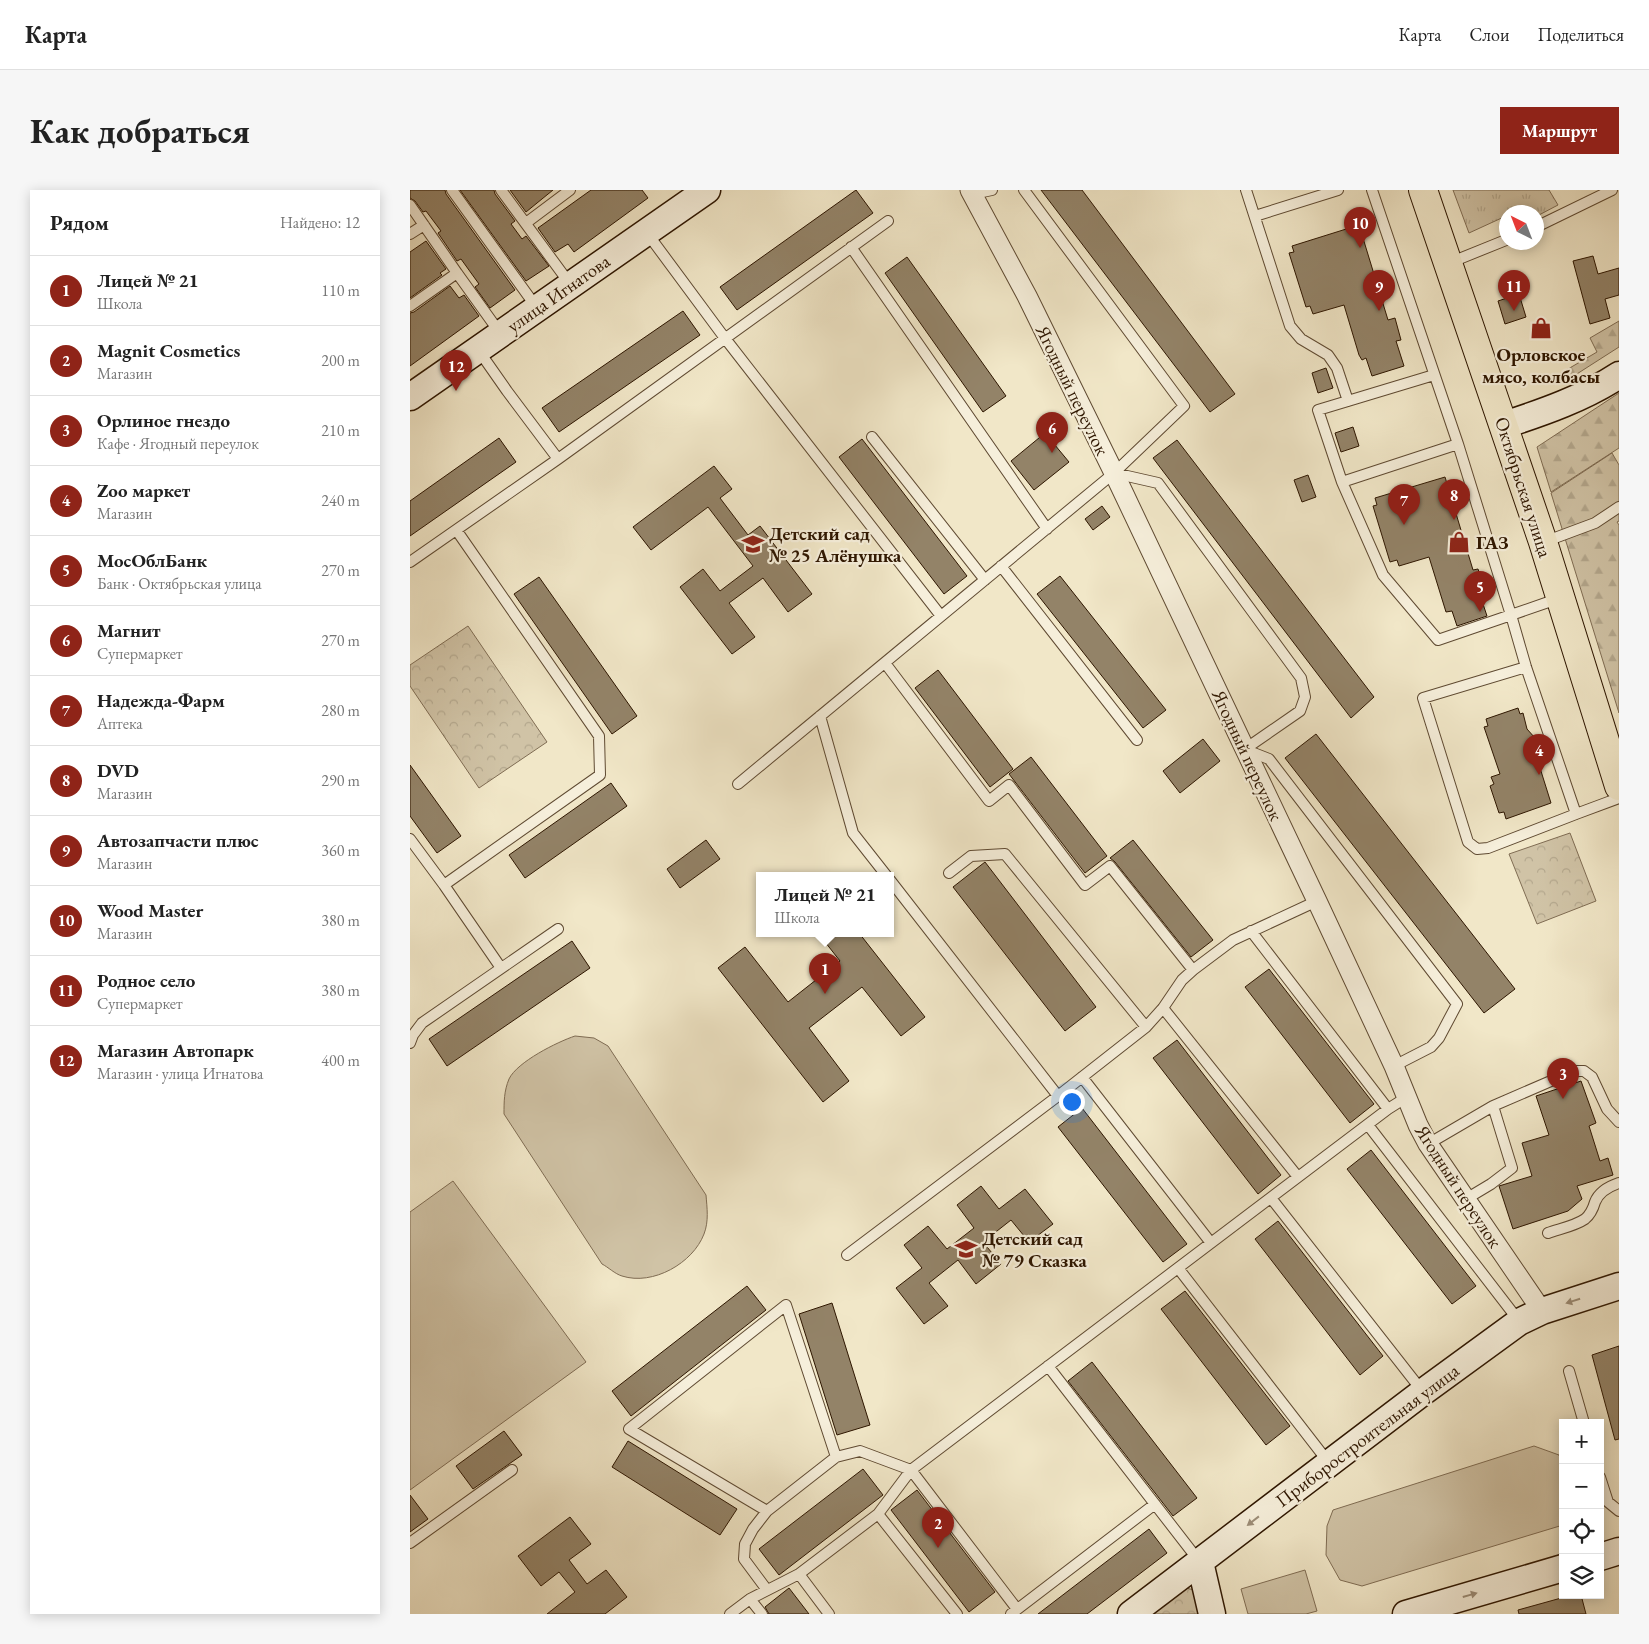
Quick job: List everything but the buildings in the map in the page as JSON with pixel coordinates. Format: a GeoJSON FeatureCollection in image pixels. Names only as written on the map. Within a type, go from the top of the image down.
{"type":"FeatureCollection","features":[{"type":"Feature","properties":{"kind":"main road","name":"улица Игнатова"},"geometry":{"type":"LineString","coordinates":[[410,398],[707,190]]}},
{"type":"Feature","properties":{"kind":"main road","name":"Октябрьская улица"},"geometry":{"type":"LineString","coordinates":[[1423,190],[1543,542],[1619,786]]}},
{"type":"Feature","properties":{"kind":"main road"},"geometry":{"type":"LineString","coordinates":[[1504,425],[1553,409],[1578,398],[1619,375]]}},
{"type":"Feature","properties":{"kind":"main road","name":"Приборостроительная улица"},"geometry":{"type":"LineString","coordinates":[[1130,1614],[1423,1392],[1530,1316],[1619,1286]]}},
{"type":"Feature","properties":{"kind":"main road"},"geometry":{"type":"LineString","coordinates":[[1604,1556],[1619,1551]]}},
{"type":"Feature","properties":{"kind":"main road"},"geometry":{"type":"LineString","coordinates":[[1200,1562],[1212,1614]]}},
{"type":"Feature","properties":{"kind":"main road"},"geometry":{"type":"LineString","coordinates":[[1406,1614],[1559,1569]]}},
{"type":"Feature","properties":{"kind":"street","name":"Ягодный переулок"},"geometry":{"type":"LineString","coordinates":[[972,192],[1027,296],[1114,473],[1317,900],[1428,1144],[1466,1199],[1530,1316]]}},
{"type":"Feature","properties":{"kind":"lane"},"geometry":{"type":"LineString","coordinates":[[452,190],[537,308]]}},
{"type":"Feature","properties":{"kind":"lane"},"geometry":{"type":"LineString","coordinates":[[501,190],[570,285]]}},
{"type":"Feature","properties":{"kind":"lane"},"geometry":{"type":"LineString","coordinates":[[526,223],[570,190]]}},
{"type":"Feature","properties":{"kind":"lane"},"geometry":{"type":"LineString","coordinates":[[972,192],[992,190]]}},
{"type":"Feature","properties":{"kind":"lane"},"geometry":{"type":"LineString","coordinates":[[738,784],[1114,473],[1184,406],[1024,190]]}},
{"type":"Feature","properties":{"kind":"lane"},"geometry":{"type":"LineString","coordinates":[[1246,190],[1290,326],[1302,339],[1328,355],[1338,368],[1348,401]]}},
{"type":"Feature","properties":{"kind":"lane"},"geometry":{"type":"LineString","coordinates":[[1255,216],[1338,190]]}},
{"type":"Feature","properties":{"kind":"lane"},"geometry":{"type":"LineString","coordinates":[[1372,190],[1458,444],[1526,666],[1576,814]]}},
{"type":"Feature","properties":{"kind":"lane"},"geometry":{"type":"LineString","coordinates":[[1544,223],[1612,190]]}},
{"type":"Feature","properties":{"kind":"lane"},"geometry":{"type":"LineString","coordinates":[[410,205],[500,334]]}},
{"type":"Feature","properties":{"kind":"lane"},"geometry":{"type":"LineString","coordinates":[[410,562],[558,459],[888,220]]}},
{"type":"Feature","properties":{"kind":"lane"},"geometry":{"type":"LineString","coordinates":[[410,234],[424,225]]}},
{"type":"Feature","properties":{"kind":"lane"},"geometry":{"type":"LineString","coordinates":[[646,232],[724,338],[941,616]]}},
{"type":"Feature","properties":{"kind":"lane"},"geometry":{"type":"LineString","coordinates":[[1449,263],[1499,243]]}},
{"type":"Feature","properties":{"kind":"lane"},"geometry":{"type":"LineString","coordinates":[[852,247],[1047,529]]}},
{"type":"Feature","properties":{"kind":"lane"},"geometry":{"type":"LineString","coordinates":[[410,306],[457,273]]}},
{"type":"Feature","properties":{"kind":"lane"},"geometry":{"type":"LineString","coordinates":[[478,349],[558,459]]}},
{"type":"Feature","properties":{"kind":"lane"},"geometry":{"type":"LineString","coordinates":[[1434,375],[1318,410],[1342,482],[1383,575],[1438,640],[1561,598]]}},
{"type":"Feature","properties":{"kind":"lane"},"geometry":{"type":"LineString","coordinates":[[872,436],[985,580]]}},
{"type":"Feature","properties":{"kind":"lane"},"geometry":{"type":"LineString","coordinates":[[1342,482],[1458,444]]}},
{"type":"Feature","properties":{"kind":"lane"},"geometry":{"type":"LineString","coordinates":[[1114,473],[1158,483],[1301,678],[1305,697],[1300,711],[1246,749]]}},
{"type":"Feature","properties":{"kind":"lane"},"geometry":{"type":"LineString","coordinates":[[1543,542],[1595,523],[1619,507]]}},
{"type":"Feature","properties":{"kind":"lane"},"geometry":{"type":"LineString","coordinates":[[444,885],[600,775],[599,736],[457,531]]}},
{"type":"Feature","properties":{"kind":"lane"},"geometry":{"type":"LineString","coordinates":[[1001,566],[1137,740]]}},
{"type":"Feature","properties":{"kind":"lane"},"geometry":{"type":"LineString","coordinates":[[885,663],[989,801],[1009,785],[1085,885],[1110,866],[1193,970]]}},
{"type":"Feature","properties":{"kind":"lane"},"geometry":{"type":"LineString","coordinates":[[1526,666],[1423,698],[1468,842],[1477,849],[1488,848],[1619,798]]}},
{"type":"Feature","properties":{"kind":"lane"},"geometry":{"type":"LineString","coordinates":[[820,716],[853,833],[884,872]]}},
{"type":"Feature","properties":{"kind":"lane"},"geometry":{"type":"LineString","coordinates":[[1246,749],[1269,759],[1457,1004],[1439,1038],[1431,1047],[1394,1066]]}},
{"type":"Feature","properties":{"kind":"lane"},"geometry":{"type":"LineString","coordinates":[[410,839],[501,968]]}},
{"type":"Feature","properties":{"kind":"lane"},"geometry":{"type":"LineString","coordinates":[[949,873],[971,856],[1005,854],[1146,1027]]}},
{"type":"Feature","properties":{"kind":"lane"},"geometry":{"type":"LineString","coordinates":[[894,885],[1058,1096]]}},
{"type":"Feature","properties":{"kind":"lane"},"geometry":{"type":"LineString","coordinates":[[847,1255],[1058,1096],[1146,1027],[1182,980],[1193,970],[1234,940],[1317,900]]}},
{"type":"Feature","properties":{"kind":"lane"},"geometry":{"type":"LineString","coordinates":[[410,1042],[422,1023],[558,929]]}},
{"type":"Feature","properties":{"kind":"lane"},"geometry":{"type":"LineString","coordinates":[[1251,931],[1388,1109]]}},
{"type":"Feature","properties":{"kind":"lane"},"geometry":{"type":"LineString","coordinates":[[1162,1008],[1298,1177]]}},
{"type":"Feature","properties":{"kind":"lane"},"geometry":{"type":"LineString","coordinates":[[1428,1144],[1493,1106],[1574,1071],[1584,1071],[1592,1077],[1607,1109],[1619,1122]]}},
{"type":"Feature","properties":{"kind":"lane"},"geometry":{"type":"LineString","coordinates":[[1082,1077],[1211,1243]]}},
{"type":"Feature","properties":{"kind":"lane"},"geometry":{"type":"LineString","coordinates":[[730,1614],[750,1599],[799,1574],[878,1514],[911,1470],[1406,1097]]}},
{"type":"Feature","properties":{"kind":"lane"},"geometry":{"type":"LineString","coordinates":[[1466,1199],[1491,1184],[1512,1168],[1493,1106]]}},
{"type":"Feature","properties":{"kind":"lane"},"geometry":{"type":"LineString","coordinates":[[1368,1124],[1530,1316]]}},
{"type":"Feature","properties":{"kind":"lane"},"geometry":{"type":"LineString","coordinates":[[1548,1233],[1585,1219],[1593,1210],[1596,1200],[1601,1194],[1611,1185],[1619,1183]]}},
{"type":"Feature","properties":{"kind":"lane"},"geometry":{"type":"LineString","coordinates":[[1271,1198],[1423,1392]]}},
{"type":"Feature","properties":{"kind":"lane"},"geometry":{"type":"LineString","coordinates":[[1178,1268],[1329,1463]]}},
{"type":"Feature","properties":{"kind":"lane"},"geometry":{"type":"LineString","coordinates":[[767,1511],[629,1429],[786,1305],[836,1457]]}},
{"type":"Feature","properties":{"kind":"lane"},"geometry":{"type":"LineString","coordinates":[[1048,1366],[1200,1562]]}},
{"type":"Feature","properties":{"kind":"lane"},"geometry":{"type":"LineString","coordinates":[[1569,1372],[1583,1419]]}},
{"type":"Feature","properties":{"kind":"lane"},"geometry":{"type":"LineString","coordinates":[[767,1590],[744,1559],[745,1544],[753,1529],[767,1511],[836,1457],[860,1451],[911,1470],[1014,1612],[1155,1504]]}},
{"type":"Feature","properties":{"kind":"lane"},"geometry":{"type":"LineString","coordinates":[[410,1543],[512,1470]]}},
{"type":"Feature","properties":{"kind":"lane"},"geometry":{"type":"LineString","coordinates":[[1604,1490],[1608,1502],[1619,1511]]}},
{"type":"Feature","properties":{"kind":"lane"},"geometry":{"type":"LineString","coordinates":[[878,1514],[957,1614]]}},
{"type":"Feature","properties":{"kind":"lane"},"geometry":{"type":"LineString","coordinates":[[799,1574],[829,1614]]}},
{"type":"Feature","properties":{"kind":"lane"},"geometry":{"type":"LineString","coordinates":[[750,1599],[762,1614]]}},
{"type":"Feature","properties":{"kind":"green space"},"geometry":{"type":"Polygon","coordinates":[[[1453,190],[1549,190],[1558,205],[1544,212],[1544,205],[1499,205],[1499,219],[1469,233],[1453,190]]]}},
{"type":"Feature","properties":{"kind":"green space"},"geometry":{"type":"Polygon","coordinates":[[[1619,321],[1619,347],[1569,379],[1556,376],[1597,352],[1590,338],[1619,321]]]}},
{"type":"Feature","properties":{"kind":"green space"},"geometry":{"type":"Polygon","coordinates":[[[1619,393],[1619,448],[1551,492],[1537,447],[1619,393]]]}},
{"type":"Feature","properties":{"kind":"green space"},"geometry":{"type":"Polygon","coordinates":[[[1612,453],[1619,465],[1619,521],[1617,522],[1619,525],[1619,713],[1551,493],[1612,453]]]}},
{"type":"Feature","properties":{"kind":"green space"},"geometry":{"type":"Polygon","coordinates":[[[468,626],[547,742],[479,788],[410,686],[410,665],[468,626]]]}},
{"type":"Feature","properties":{"kind":"green space"},"geometry":{"type":"Polygon","coordinates":[[[1570,833],[1596,901],[1537,924],[1509,854],[1570,833]]]}},
{"type":"Feature","properties":{"kind":"green space"},"geometry":{"type":"Polygon","coordinates":[[[575,1036],[594,1038],[608,1046],[706,1195],[707,1224],[699,1245],[681,1263],[659,1275],[646,1278],[622,1276],[602,1264],[504,1114],[506,1088],[513,1073],[538,1053],[575,1036]]]}},
{"type":"Feature","properties":{"kind":"green space"},"geometry":{"type":"Polygon","coordinates":[[[453,1181],[586,1362],[410,1490],[410,1212],[453,1181]]]}},
{"type":"Feature","properties":{"kind":"green space"},"geometry":{"type":"Polygon","coordinates":[[[1534,1446],[1559,1455],[1559,1526],[1362,1586],[1340,1580],[1326,1555],[1327,1526],[1333,1510],[1534,1446]]]}},
{"type":"Feature","properties":{"kind":"green space"},"geometry":{"type":"Polygon","coordinates":[[[1305,1570],[1317,1611],[1306,1614],[1248,1614],[1241,1589],[1305,1570]]]}},
{"type":"Feature","properties":{"kind":"green space"},"geometry":{"type":"Polygon","coordinates":[[[1181,1587],[1195,1590],[1201,1614],[1145,1614],[1181,1587]]]}},
{"type":"Feature","properties":{"kind":"place","name":"Wood Master"},"geometry":{"type":"Point","coordinates":[1360,248]}},
{"type":"Feature","properties":{"kind":"place","name":"Автозапчасти плюс"},"geometry":{"type":"Point","coordinates":[1379,311]}},
{"type":"Feature","properties":{"kind":"place","name":"Родное село"},"geometry":{"type":"Point","coordinates":[1514,311]}},
{"type":"Feature","properties":{"kind":"place","name":"Орловское мясо, колбасы"},"geometry":{"type":"Point","coordinates":[1541,328]}},
{"type":"Feature","properties":{"kind":"place","name":"Магазин Автопарк"},"geometry":{"type":"Point","coordinates":[456,391]}},
{"type":"Feature","properties":{"kind":"place","name":"Магнит"},"geometry":{"type":"Point","coordinates":[1052,453]}},
{"type":"Feature","properties":{"kind":"place","name":"DVD"},"geometry":{"type":"Point","coordinates":[1454,520]}},
{"type":"Feature","properties":{"kind":"place","name":"Надежда-Фарм"},"geometry":{"type":"Point","coordinates":[1404,525]}},
{"type":"Feature","properties":{"kind":"place","name":"ГАЗ"},"geometry":{"type":"Point","coordinates":[1459,542]}},
{"type":"Feature","properties":{"kind":"place","name":"Детский сад № 25 Алёнушка"},"geometry":{"type":"Point","coordinates":[753,544]}},
{"type":"Feature","properties":{"kind":"place","name":"МосОблБанк"},"geometry":{"type":"Point","coordinates":[1480,612]}},
{"type":"Feature","properties":{"kind":"place","name":"Zoo маркет"},"geometry":{"type":"Point","coordinates":[1539,775]}},
{"type":"Feature","properties":{"kind":"place","name":"Лицей № 21"},"geometry":{"type":"Point","coordinates":[825,994]}},
{"type":"Feature","properties":{"kind":"place","name":"Орлиное гнездо"},"geometry":{"type":"Point","coordinates":[1563,1099]}},
{"type":"Feature","properties":{"kind":"place","name":"Детский сад № 79 Сказка"},"geometry":{"type":"Point","coordinates":[966,1249]}},
{"type":"Feature","properties":{"kind":"place","name":"Magnit Cosmetics"},"geometry":{"type":"Point","coordinates":[938,1548]}}]}
